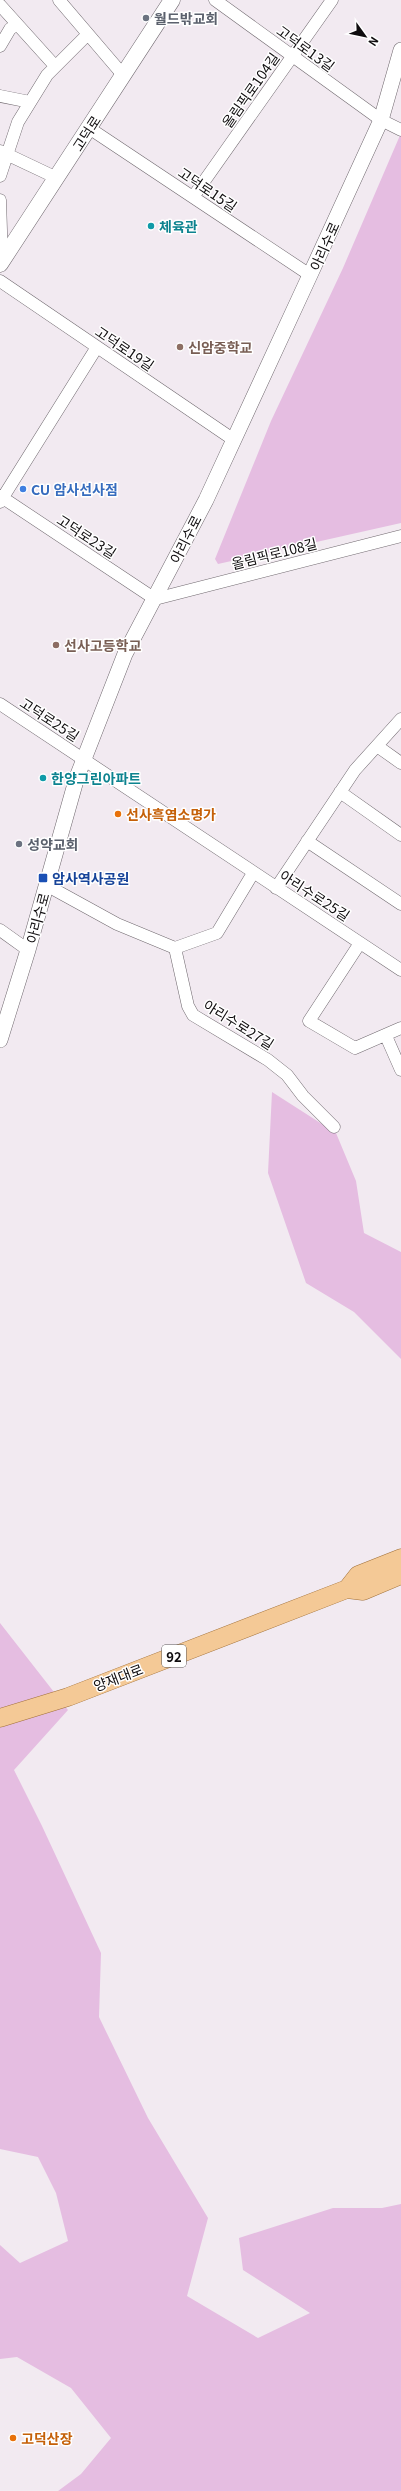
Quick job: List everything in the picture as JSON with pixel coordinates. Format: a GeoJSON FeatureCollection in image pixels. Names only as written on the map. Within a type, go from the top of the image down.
{"type":"FeatureCollection","features":[{"type":"Feature","properties":{"kind":"main road","name":"고덕로"},"geometry":{"type":"LineString","coordinates":[[1,263],[172,0]]}},
{"type":"Feature","properties":{"kind":"main road","name":"양재대로"},"geometry":{"type":"LineString","coordinates":[[347,1589],[358,1575],[401,1558]]}},
{"type":"Feature","properties":{"kind":"main road","name":"양재대로"},"geometry":{"type":"LineString","coordinates":[[0,1718],[68,1697],[347,1589],[363,1591],[401,1576]]}},
{"type":"Feature","properties":{"kind":"street"},"geometry":{"type":"LineString","coordinates":[[59,0],[123,75]]}},
{"type":"Feature","properties":{"kind":"street","name":"고덕로13길"},"geometry":{"type":"LineString","coordinates":[[215,0],[381,120],[401,130]]}},
{"type":"Feature","properties":{"kind":"street","name":"올림픽로104길"},"geometry":{"type":"LineString","coordinates":[[193,197],[332,0]]}},
{"type":"Feature","properties":{"kind":"street"},"geometry":{"type":"LineString","coordinates":[[0,5],[55,66]]}},
{"type":"Feature","properties":{"kind":"street"},"geometry":{"type":"LineString","coordinates":[[0,46],[10,29],[17,24]]}},
{"type":"Feature","properties":{"kind":"street"},"geometry":{"type":"LineString","coordinates":[[0,176],[3,153],[18,122],[30,102],[55,66],[88,34]]}},
{"type":"Feature","properties":{"kind":"street","name":"아리수로"},"geometry":{"type":"LineString","coordinates":[[0,1040],[84,759],[125,654],[155,599],[234,440],[381,120],[401,50]]}},
{"type":"Feature","properties":{"kind":"street"},"geometry":{"type":"LineString","coordinates":[[0,96],[30,102]]}},
{"type":"Feature","properties":{"kind":"street","name":"고덕로15길"},"geometry":{"type":"LineString","coordinates":[[89,128],[310,275]]}},
{"type":"Feature","properties":{"kind":"street"},"geometry":{"type":"LineString","coordinates":[[3,153],[57,178]]}},
{"type":"Feature","properties":{"kind":"street"},"geometry":{"type":"LineString","coordinates":[[0,200],[1,263]]}},
{"type":"Feature","properties":{"kind":"street","name":"고덕로19길"},"geometry":{"type":"LineString","coordinates":[[0,282],[234,440]]}},
{"type":"Feature","properties":{"kind":"street","name":"고덕로23길"},"geometry":{"type":"LineString","coordinates":[[97,347],[1,499],[155,599]]}},
{"type":"Feature","properties":{"kind":"street","name":"올림픽로108길"},"geometry":{"type":"LineString","coordinates":[[155,599],[401,536]]}},
{"type":"Feature","properties":{"kind":"street","name":"고덕로25길"},"geometry":{"type":"LineString","coordinates":[[0,704],[84,759]]}},
{"type":"Feature","properties":{"kind":"street"},"geometry":{"type":"LineString","coordinates":[[276,888],[340,792],[376,746],[401,719]]}},
{"type":"Feature","properties":{"kind":"street"},"geometry":{"type":"LineString","coordinates":[[376,746],[401,763]]}},
{"type":"Feature","properties":{"kind":"street","name":"아리수로25길"},"geometry":{"type":"LineString","coordinates":[[84,759],[253,873],[401,970]]}},
{"type":"Feature","properties":{"kind":"street"},"geometry":{"type":"LineString","coordinates":[[340,792],[401,835]]}},
{"type":"Feature","properties":{"kind":"street"},"geometry":{"type":"LineString","coordinates":[[307,841],[401,904]]}},
{"type":"Feature","properties":{"kind":"street"},"geometry":{"type":"LineString","coordinates":[[46,885],[117,924],[175,948],[217,933],[253,873]]}},
{"type":"Feature","properties":{"kind":"street"},"geometry":{"type":"LineString","coordinates":[[0,930],[28,950]]}},
{"type":"Feature","properties":{"kind":"street"},"geometry":{"type":"LineString","coordinates":[[360,943],[309,1021],[356,1048],[386,1036],[401,1028]]}},
{"type":"Feature","properties":{"kind":"street","name":"아리수로27길"},"geometry":{"type":"LineString","coordinates":[[175,948],[188,1006],[193,1015],[268,1060],[287,1075],[303,1096],[334,1127]]}},
{"type":"Feature","properties":{"kind":"street"},"geometry":{"type":"LineString","coordinates":[[386,1036],[401,1070]]}},
{"type":"Feature","properties":{"kind":"shaded area"},"geometry":{"type":"Polygon","coordinates":[[[401,133],[401,523],[218,564],[215,559],[271,421],[343,268],[401,133]]]}},
{"type":"Feature","properties":{"kind":"shaded area"},"geometry":{"type":"Polygon","coordinates":[[[272,1092],[336,1133],[356,1181],[364,1233],[401,1252],[401,1359],[354,1312],[306,1283],[268,1173],[272,1092]]]}},
{"type":"Feature","properties":{"kind":"shaded area"},"geometry":{"type":"Polygon","coordinates":[[[0,1623],[68,1710],[14,1770],[42,1826],[101,1953],[99,2017],[148,2118],[208,2218],[187,2296],[258,2338],[310,2313],[243,2270],[239,2238],[333,2208],[382,2208],[401,2204],[401,2491],[58,2491],[81,2474],[111,2438],[71,2388],[17,2357],[0,2359],[0,2245],[20,2263],[68,2241],[56,2193],[38,2157],[0,2149],[0,1623]]]}},
{"type":"Feature","properties":{"kind":"place","name":"월드밖교회"},"geometry":{"type":"Point","coordinates":[146,18]}},
{"type":"Feature","properties":{"kind":"place","name":"체육관"},"geometry":{"type":"Point","coordinates":[151,226]}},
{"type":"Feature","properties":{"kind":"place","name":"신암중학교"},"geometry":{"type":"Point","coordinates":[180,347]}},
{"type":"Feature","properties":{"kind":"place","name":"CU 암사선사점"},"geometry":{"type":"Point","coordinates":[23,489]}},
{"type":"Feature","properties":{"kind":"place","name":"선사고등학교"},"geometry":{"type":"Point","coordinates":[56,645]}},
{"type":"Feature","properties":{"kind":"place","name":"한양그린아파트"},"geometry":{"type":"Point","coordinates":[43,778]}},
{"type":"Feature","properties":{"kind":"place","name":"선사흑염소명가"},"geometry":{"type":"Point","coordinates":[118,814]}},
{"type":"Feature","properties":{"kind":"place","name":"성약교회"},"geometry":{"type":"Point","coordinates":[19,844]}},
{"type":"Feature","properties":{"kind":"place","name":"암사역사공원"},"geometry":{"type":"Point","coordinates":[43,878]}},
{"type":"Feature","properties":{"kind":"place","name":"고덕산장"},"geometry":{"type":"Point","coordinates":[13,2438]}}]}
